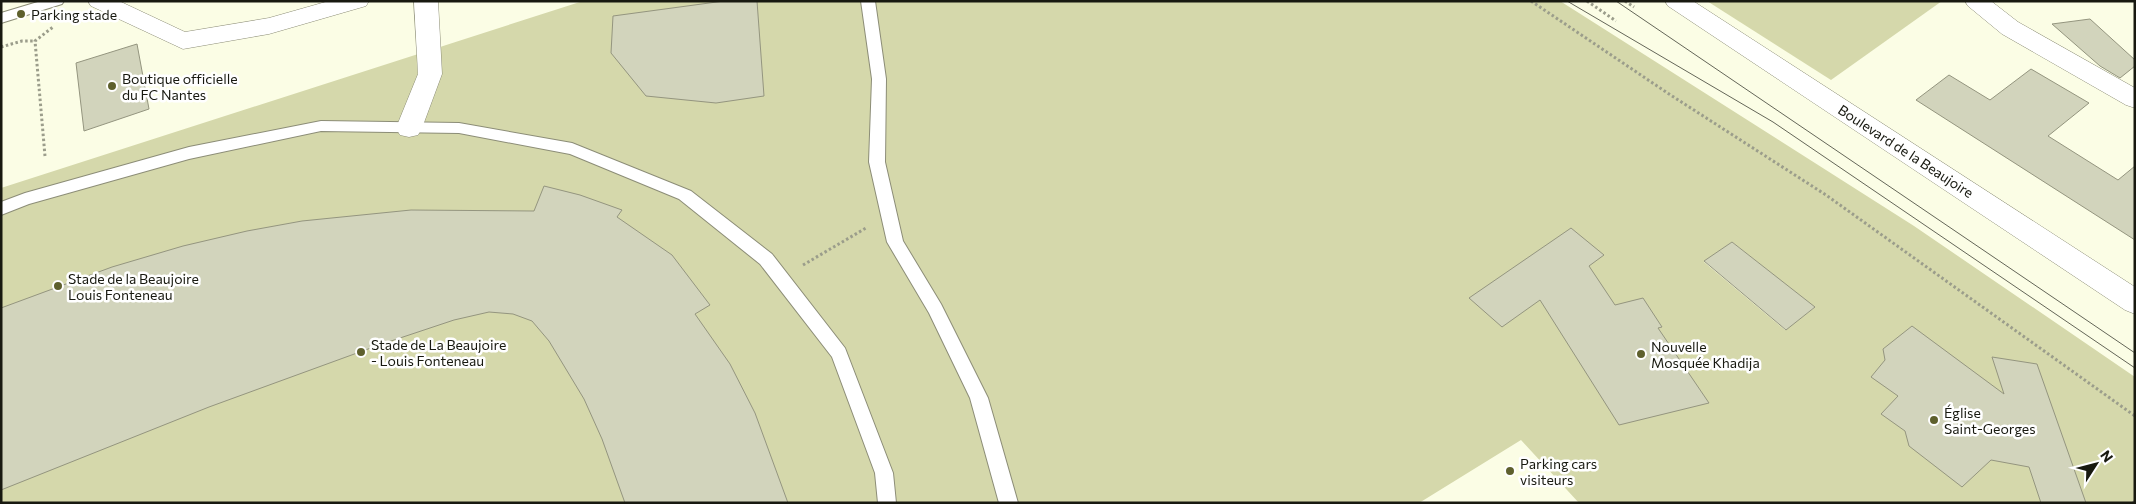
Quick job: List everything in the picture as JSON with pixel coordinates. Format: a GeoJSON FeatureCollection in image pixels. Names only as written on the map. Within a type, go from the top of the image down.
{"type":"FeatureCollection","features":[{"type":"Feature","properties":{"kind":"street"},"geometry":{"type":"LineString","coordinates":[[99,1],[183,41],[269,26],[358,1]]}},
{"type":"Feature","properties":{"kind":"street"},"geometry":{"type":"LineString","coordinates":[[409,128],[430,74],[426,1]]}},
{"type":"Feature","properties":{"kind":"street","name":"Boulevard de la Beaujoire"},"geometry":{"type":"LineString","coordinates":[[1676,1],[2135,302]]}},
{"type":"Feature","properties":{"kind":"street"},"geometry":{"type":"LineString","coordinates":[[1976,1],[2010,28],[2135,99]]}},
{"type":"Feature","properties":{"kind":"lane"},"geometry":{"type":"LineString","coordinates":[[1,18],[57,1]]}},
{"type":"Feature","properties":{"kind":"lane"},"geometry":{"type":"LineString","coordinates":[[868,1],[879,79],[877,162],[895,242],[935,309],[979,398],[1008,503]]}},
{"type":"Feature","properties":{"kind":"lane"},"geometry":{"type":"LineString","coordinates":[[1,209],[25,199],[189,153],[321,126],[459,128],[572,149],[685,195],[766,259],[839,353],[884,473],[887,503]]}},
{"type":"Feature","properties":{"kind":"path"},"geometry":{"type":"LineString","coordinates":[[1531,1],[1669,94],[1826,195],[2135,416]]}},
{"type":"Feature","properties":{"kind":"path"},"geometry":{"type":"LineString","coordinates":[[1587,1],[1616,21]]}},
{"type":"Feature","properties":{"kind":"path"},"geometry":{"type":"LineString","coordinates":[[1625,1],[1634,7]]}},
{"type":"Feature","properties":{"kind":"path"},"geometry":{"type":"LineString","coordinates":[[1,47],[22,41],[35,41],[58,24]]}},
{"type":"Feature","properties":{"kind":"path"},"geometry":{"type":"LineString","coordinates":[[35,41],[45,156]]}},
{"type":"Feature","properties":{"kind":"path"},"geometry":{"type":"LineString","coordinates":[[823,253],[888,215]]}},
{"type":"Feature","properties":{"kind":"green space"},"geometry":{"type":"Polygon","coordinates":[[[583,1],[1560,1],[1914,226],[2135,377],[2135,503],[1579,503],[1521,440],[1419,503],[1,503],[1,188],[583,1]],[[1732,242],[1704,262],[1785,330],[1814,307],[1732,242]]]}},
{"type":"Feature","properties":{"kind":"green space"},"geometry":{"type":"Polygon","coordinates":[[[1707,1],[1942,1],[1831,80],[1707,1]]]}},
{"type":"Feature","properties":{"kind":"building"},"geometry":{"type":"Polygon","coordinates":[[[724,1],[757,1],[764,96],[716,103],[646,96],[611,53],[613,16],[724,1]]]}},
{"type":"Feature","properties":{"kind":"building"},"geometry":{"type":"Polygon","coordinates":[[[2090,19],[2135,60],[2135,66],[2120,78],[2100,66],[2052,24],[2090,19]]]}},
{"type":"Feature","properties":{"kind":"building","name":"Boutique officielle du FC Nantes"},"geometry":{"type":"Polygon","coordinates":[[[137,44],[149,109],[84,131],[76,63],[137,44]]]}},
{"type":"Feature","properties":{"kind":"building"},"geometry":{"type":"Polygon","coordinates":[[[2031,69],[2089,103],[2048,136],[2118,180],[2135,166],[2135,240],[1916,100],[1949,75],[1990,100],[2031,69]]]}},
{"type":"Feature","properties":{"kind":"building","name":"Stade de La Beaujoire - Louis Fonteneau"},"geometry":{"type":"Polygon","coordinates":[[[544,186],[580,195],[622,210],[617,217],[672,255],[710,305],[695,314],[730,364],[755,413],[788,503],[625,503],[602,439],[584,399],[549,341],[532,321],[513,314],[489,312],[454,320],[379,345],[209,407],[1,490],[1,308],[112,267],[183,246],[247,231],[302,221],[411,210],[534,211],[544,186]]]}},
{"type":"Feature","properties":{"kind":"building"},"geometry":{"type":"Polygon","coordinates":[[[1571,228],[1604,255],[1589,266],[1615,305],[1643,298],[1662,327],[1658,328],[1709,403],[1619,425],[1540,300],[1502,327],[1469,298],[1571,228]]]}},
{"type":"Feature","properties":{"kind":"building"},"geometry":{"type":"Polygon","coordinates":[[[1732,242],[1815,307],[1786,330],[1704,261],[1732,242]]]}},
{"type":"Feature","properties":{"kind":"building","name":"Église Saint-Georges"},"geometry":{"type":"Polygon","coordinates":[[[1912,326],[2004,394],[1992,357],[2037,364],[2086,503],[2041,503],[2029,467],[1991,460],[1962,487],[1909,446],[1905,431],[1881,414],[1898,396],[1871,377],[1885,360],[1883,349],[1912,326]]]}},
{"type":"Feature","properties":{"kind":"tram line"},"geometry":{"type":"LineString","coordinates":[[1567,1],[1773,122],[2135,368]]}},
{"type":"Feature","properties":{"kind":"tram line"},"geometry":{"type":"LineString","coordinates":[[1616,1],[2135,353]]}},
{"type":"Feature","properties":{"kind":"place","name":"Parking stade"},"geometry":{"type":"Point","coordinates":[21,14]}},
{"type":"Feature","properties":{"kind":"place","name":"Boutique officielle du FC Nantes"},"geometry":{"type":"Point","coordinates":[112,86]}},
{"type":"Feature","properties":{"kind":"place","name":"Stade de la Beaujoire Louis Fonteneau"},"geometry":{"type":"Point","coordinates":[58,286]}},
{"type":"Feature","properties":{"kind":"place","name":"Stade de La Beaujoire - Louis Fonteneau"},"geometry":{"type":"Point","coordinates":[361,352]}},
{"type":"Feature","properties":{"kind":"place","name":"Nouvelle Mosquée Khadija"},"geometry":{"type":"Point","coordinates":[1641,354]}},
{"type":"Feature","properties":{"kind":"place","name":"Église Saint-Georges"},"geometry":{"type":"Point","coordinates":[1934,420]}},
{"type":"Feature","properties":{"kind":"place","name":"Parking cars visiteurs"},"geometry":{"type":"Point","coordinates":[1510,471]}}]}
